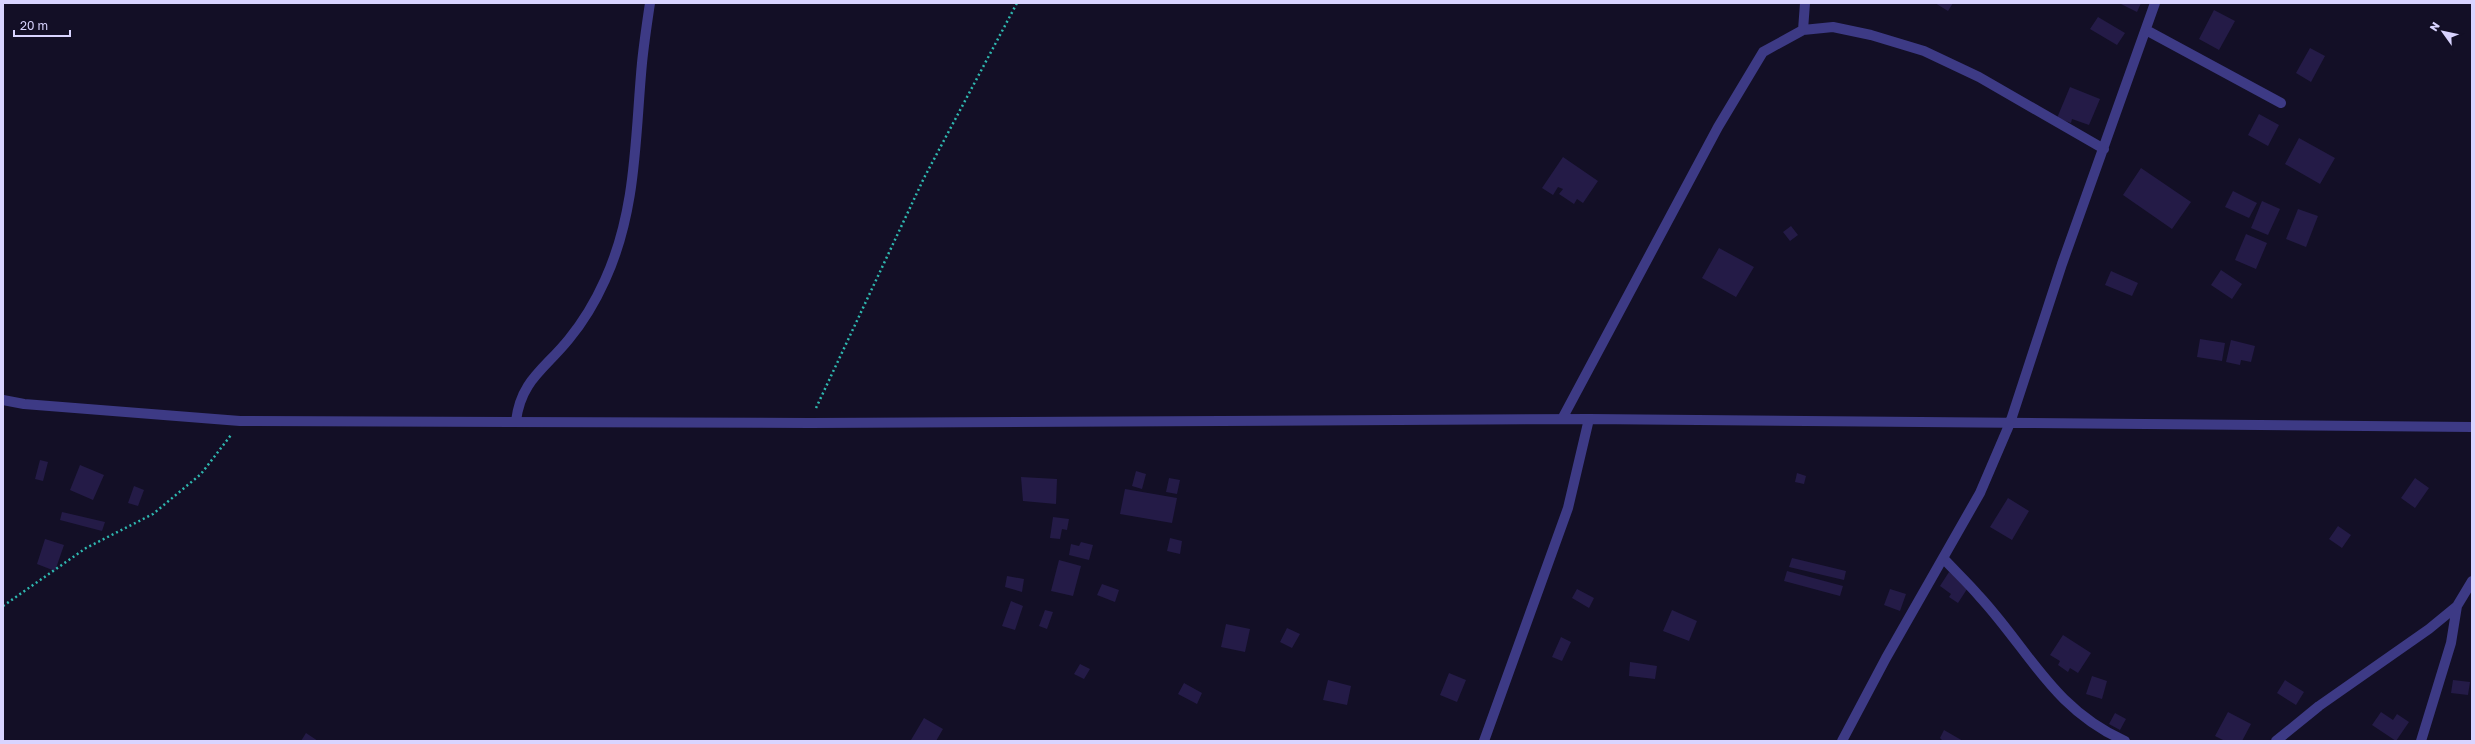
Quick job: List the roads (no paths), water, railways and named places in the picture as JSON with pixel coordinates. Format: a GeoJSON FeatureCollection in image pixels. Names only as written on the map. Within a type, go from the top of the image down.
{"type":"FeatureCollection","features":[{"type":"Feature","properties":{"kind":"street"},"geometry":{"type":"LineString","coordinates":[[516,421],[521,395],[527,385],[570,338],[593,303],[605,280],[625,225],[635,166],[642,62],[650,3]]}},
{"type":"Feature","properties":{"kind":"street"},"geometry":{"type":"LineString","coordinates":[[1803,30],[1805,3]]}},
{"type":"Feature","properties":{"kind":"street"},"geometry":{"type":"LineString","coordinates":[[1842,741],[1886,658],[1980,493],[2010,423],[2062,264],[2155,3]]}},
{"type":"Feature","properties":{"kind":"street"},"geometry":{"type":"LineString","coordinates":[[1562,419],[1718,127],[1763,52],[1803,30],[1833,27],[1871,35],[1924,51],[1980,77],[2104,149]]}},
{"type":"Feature","properties":{"kind":"street"},"geometry":{"type":"LineString","coordinates":[[2146,30],[2281,103]]}},
{"type":"Feature","properties":{"kind":"street"},"geometry":{"type":"LineString","coordinates":[[3,400],[24,404],[240,421],[516,421],[810,424],[1589,419],[2472,427]]}},
{"type":"Feature","properties":{"kind":"street"},"geometry":{"type":"LineString","coordinates":[[1484,741],[1568,508],[1589,419]]}},
{"type":"Feature","properties":{"kind":"street"},"geometry":{"type":"LineString","coordinates":[[1943,558],[1979,596],[2061,698],[2082,716],[2125,741]]}},
{"type":"Feature","properties":{"kind":"street"},"geometry":{"type":"LineString","coordinates":[[2276,741],[2319,706],[2429,629],[2457,606],[2472,581]]}},
{"type":"Feature","properties":{"kind":"street"},"geometry":{"type":"LineString","coordinates":[[2421,741],[2449,649],[2457,606]]}}]}
